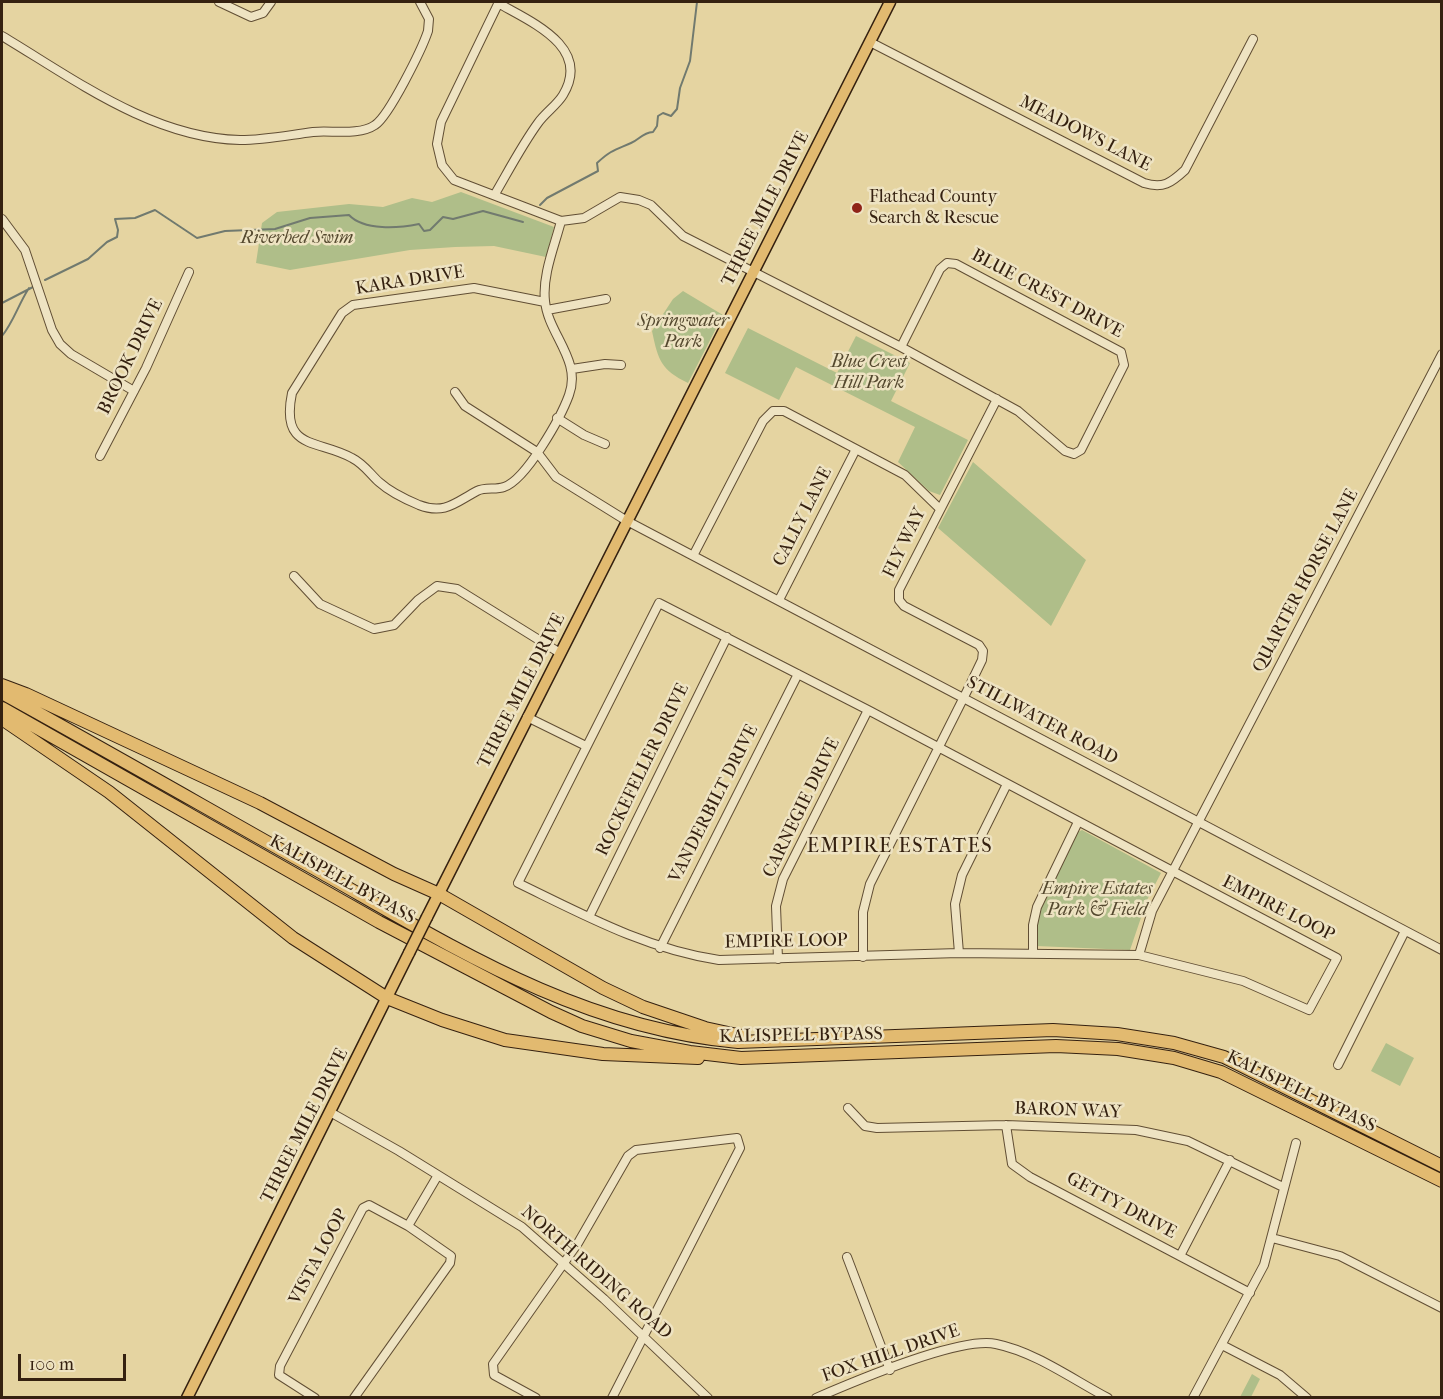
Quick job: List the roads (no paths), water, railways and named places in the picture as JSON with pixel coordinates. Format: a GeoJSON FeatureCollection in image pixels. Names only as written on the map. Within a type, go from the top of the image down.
{"type":"FeatureCollection","features":[{"type":"Feature","properties":{"kind":"highway"},"geometry":{"type":"LineString","coordinates":[[2,685],[260,802],[394,874],[439,894],[603,988],[643,1007],[705,1028],[764,1041]]}},
{"type":"Feature","properties":{"kind":"highway","name":"KALISPELL BYPASS"},"geometry":{"type":"LineString","coordinates":[[2,693],[389,911],[519,981],[586,1010],[639,1025],[715,1040],[764,1041],[1053,1030],[1116,1034],[1174,1043],[1224,1057],[1442,1166]]}},
{"type":"Feature","properties":{"kind":"highway","name":"KALISPELL BYPASS"},"geometry":{"type":"LineString","coordinates":[[2,708],[379,922],[582,1026],[631,1041],[717,1055],[834,1056],[1056,1046],[1118,1049],[1174,1058],[1221,1072],[1442,1181]]}},
{"type":"Feature","properties":{"kind":"highway"},"geometry":{"type":"LineString","coordinates":[[2,719],[109,792],[293,938],[387,998],[442,1020],[505,1040],[646,1058],[688,1060],[717,1055]]}},
{"type":"Feature","properties":{"kind":"main road","name":"THREE MILE DRIVE"},"geometry":{"type":"LineString","coordinates":[[188,1398],[527,717],[890,2]]}},
{"type":"Feature","properties":{"kind":"street"},"geometry":{"type":"LineString","coordinates":[[219,2],[251,17],[263,13],[271,2]]}},
{"type":"Feature","properties":{"kind":"street"},"geometry":{"type":"LineString","coordinates":[[2,36],[155,122],[219,138],[259,139],[315,132],[361,130],[376,125],[393,101],[428,31],[429,18],[420,2]]}},
{"type":"Feature","properties":{"kind":"street"},"geometry":{"type":"LineString","coordinates":[[455,392],[465,406],[537,452],[569,396],[572,382],[572,369],[546,306],[545,287],[561,221],[454,180],[441,165],[437,144],[441,122],[499,2],[551,34],[563,47],[569,60],[569,79],[563,96],[540,120],[495,194]]}},
{"type":"Feature","properties":{"kind":"street","name":"MEADOWS LANE"},"geometry":{"type":"LineString","coordinates":[[870,42],[1144,183],[1156,186],[1167,185],[1185,170],[1253,39]]}},
{"type":"Feature","properties":{"kind":"street","name":"BLUE CREST DRIVE"},"geometry":{"type":"LineString","coordinates":[[561,221],[584,218],[620,197],[639,200],[651,205],[683,236],[901,347],[997,399],[1032,421],[1065,451],[1074,454],[1081,450],[1124,365],[1125,358],[1121,352],[1111,346],[956,264],[947,263],[940,269],[901,347]]}},
{"type":"Feature","properties":{"kind":"street"},"geometry":{"type":"LineString","coordinates":[[2,219],[25,250],[52,330],[60,344],[71,354],[134,391]]}},
{"type":"Feature","properties":{"kind":"street","name":"BROOK DRIVE"},"geometry":{"type":"LineString","coordinates":[[100,456],[134,391],[189,272]]}},
{"type":"Feature","properties":{"kind":"street","name":"KARA DRIVE"},"geometry":{"type":"LineString","coordinates":[[537,452],[519,477],[505,487],[479,490],[452,507],[437,510],[419,505],[380,483],[365,467],[351,457],[311,445],[299,436],[291,424],[289,407],[292,393],[342,313],[353,304],[474,288],[546,306]]}},
{"type":"Feature","properties":{"kind":"street"},"geometry":{"type":"LineString","coordinates":[[546,306],[606,299]]}},
{"type":"Feature","properties":{"kind":"street","name":"QUARTER HORSE LANE"},"geometry":{"type":"LineString","coordinates":[[1139,955],[1152,910],[1171,872],[1442,354]]}},
{"type":"Feature","properties":{"kind":"street"},"geometry":{"type":"LineString","coordinates":[[572,369],[604,364],[621,365]]}},
{"type":"Feature","properties":{"kind":"street","name":"FLY WAY"},"geometry":{"type":"LineString","coordinates":[[963,698],[982,660],[983,651],[979,645],[904,606],[899,600],[899,590],[997,399]]}},
{"type":"Feature","properties":{"kind":"street"},"geometry":{"type":"LineString","coordinates":[[694,554],[763,421],[773,411],[784,411],[904,475],[940,509]]}},
{"type":"Feature","properties":{"kind":"street"},"geometry":{"type":"LineString","coordinates":[[557,418],[605,444]]}},
{"type":"Feature","properties":{"kind":"street","name":"CALLY LANE"},"geometry":{"type":"LineString","coordinates":[[779,600],[856,449]]}},
{"type":"Feature","properties":{"kind":"street","name":"STILLWATER ROAD"},"geometry":{"type":"LineString","coordinates":[[537,452],[556,477],[627,521],[694,554],[1442,950]]}},
{"type":"Feature","properties":{"kind":"street"},"geometry":{"type":"LineString","coordinates":[[294,576],[320,604],[374,629],[394,625],[418,600],[437,586],[457,589],[560,653]]}},
{"type":"Feature","properties":{"kind":"street","name":"EMPIRE LOOP"},"geometry":{"type":"LineString","coordinates":[[659,603],[727,637],[1337,958],[1310,1010],[1243,981],[1139,955],[1033,952],[718,960],[660,948],[518,883],[654,608],[659,603]]}},
{"type":"Feature","properties":{"kind":"street","name":"ROCKEFELLER DRIVE"},"geometry":{"type":"LineString","coordinates":[[589,917],[727,637]]}},
{"type":"Feature","properties":{"kind":"street","name":"VANDERBILT DRIVE"},"geometry":{"type":"LineString","coordinates":[[660,948],[798,674]]}},
{"type":"Feature","properties":{"kind":"street"},"geometry":{"type":"LineString","coordinates":[[863,957],[862,912],[870,884],[963,698]]}},
{"type":"Feature","properties":{"kind":"street","name":"CARNEGIE DRIVE"},"geometry":{"type":"LineString","coordinates":[[778,959],[776,906],[783,879],[868,710]]}},
{"type":"Feature","properties":{"kind":"street"},"geometry":{"type":"LineString","coordinates":[[527,717],[586,746]]}},
{"type":"Feature","properties":{"kind":"street"},"geometry":{"type":"LineString","coordinates":[[959,953],[955,904],[962,875],[1007,784]]}},
{"type":"Feature","properties":{"kind":"street"},"geometry":{"type":"LineString","coordinates":[[1033,952],[1037,907],[1078,822]]}},
{"type":"Feature","properties":{"kind":"street"},"geometry":{"type":"LineString","coordinates":[[1338,1065],[1405,931]]}},
{"type":"Feature","properties":{"kind":"street","name":"BARON WAY"},"geometry":{"type":"LineString","coordinates":[[848,1108],[865,1126],[877,1128],[1006,1125],[1136,1130],[1188,1141],[1283,1187]]}},
{"type":"Feature","properties":{"kind":"street","name":"NORTH RIDING ROAD"},"geometry":{"type":"LineString","coordinates":[[330,1112],[522,1227],[643,1335],[708,1398]]}},
{"type":"Feature","properties":{"kind":"street","name":"GETTY DRIVE"},"geometry":{"type":"LineString","coordinates":[[1006,1125],[1012,1164],[1030,1177],[1250,1293]]}},
{"type":"Feature","properties":{"kind":"street"},"geometry":{"type":"LineString","coordinates":[[536,1398],[497,1377],[492,1368],[586,1231],[618,1170],[636,1150],[737,1138],[740,1148],[612,1398]]}},
{"type":"Feature","properties":{"kind":"street"},"geometry":{"type":"LineString","coordinates":[[1193,1398],[1264,1265],[1296,1143]]}},
{"type":"Feature","properties":{"kind":"street"},"geometry":{"type":"LineString","coordinates":[[1180,1256],[1230,1160]]}},
{"type":"Feature","properties":{"kind":"street"},"geometry":{"type":"LineString","coordinates":[[408,1226],[438,1175]]}},
{"type":"Feature","properties":{"kind":"street","name":"VISTA LOOP"},"geometry":{"type":"LineString","coordinates":[[315,1398],[279,1375],[280,1366],[363,1208],[374,1206],[451,1256],[450,1263],[354,1398]]}},
{"type":"Feature","properties":{"kind":"street"},"geometry":{"type":"LineString","coordinates":[[1272,1238],[1340,1256],[1442,1308]]}},
{"type":"Feature","properties":{"kind":"street"},"geometry":{"type":"LineString","coordinates":[[847,1257],[890,1370]]}},
{"type":"Feature","properties":{"kind":"street","name":"FOX HILL DRIVE"},"geometry":{"type":"LineString","coordinates":[[816,1398],[959,1345],[990,1343],[1027,1355],[1108,1398]]}},
{"type":"Feature","properties":{"kind":"street"},"geometry":{"type":"LineString","coordinates":[[1222,1345],[1280,1375],[1307,1398]]}},
{"type":"Feature","properties":{"kind":"waterway"},"geometry":{"type":"LineString","coordinates":[[540,205],[547,198],[598,171],[597,163],[606,155],[653,132],[657,126],[658,116],[663,113],[671,116],[677,109],[680,88],[690,61],[697,2]]}},
{"type":"Feature","properties":{"kind":"waterway"},"geometry":{"type":"LineString","coordinates":[[45,280],[88,259],[107,242],[117,237],[115,219],[135,218],[155,210],[197,238],[225,231],[275,229],[310,218],[349,215],[363,224],[372,226],[402,227],[419,224],[424,231],[430,230],[443,217],[453,219],[483,211],[523,222]]}},
{"type":"Feature","properties":{"kind":"waterway"},"geometry":{"type":"LineString","coordinates":[[2,303],[33,287]]}},
{"type":"Feature","properties":{"kind":"waterway"},"geometry":{"type":"LineString","coordinates":[[2,336],[29,288]]}},
{"type":"Feature","properties":{"kind":"place","name":"Flathead County Search & Rescue"},"geometry":{"type":"Point","coordinates":[857,208]}},
{"type":"Feature","properties":{"kind":"district","name":"EMPIRE ESTATES"},"geometry":{"type":"Point","coordinates":[900,847]}},
{"type":"Feature","properties":{"kind":"park label","name":"Riverbed Swim"},"geometry":{"type":"Point","coordinates":[297,239]}},
{"type":"Feature","properties":{"kind":"park label","name":"Springwater Park"},"geometry":{"type":"Point","coordinates":[683,332]}},
{"type":"Feature","properties":{"kind":"park label","name":"Blue Crest Hill Park"},"geometry":{"type":"Point","coordinates":[869,373]}},
{"type":"Feature","properties":{"kind":"park label","name":"Empire Estates Park & Field"},"geometry":{"type":"Point","coordinates":[1097,900]}}]}
